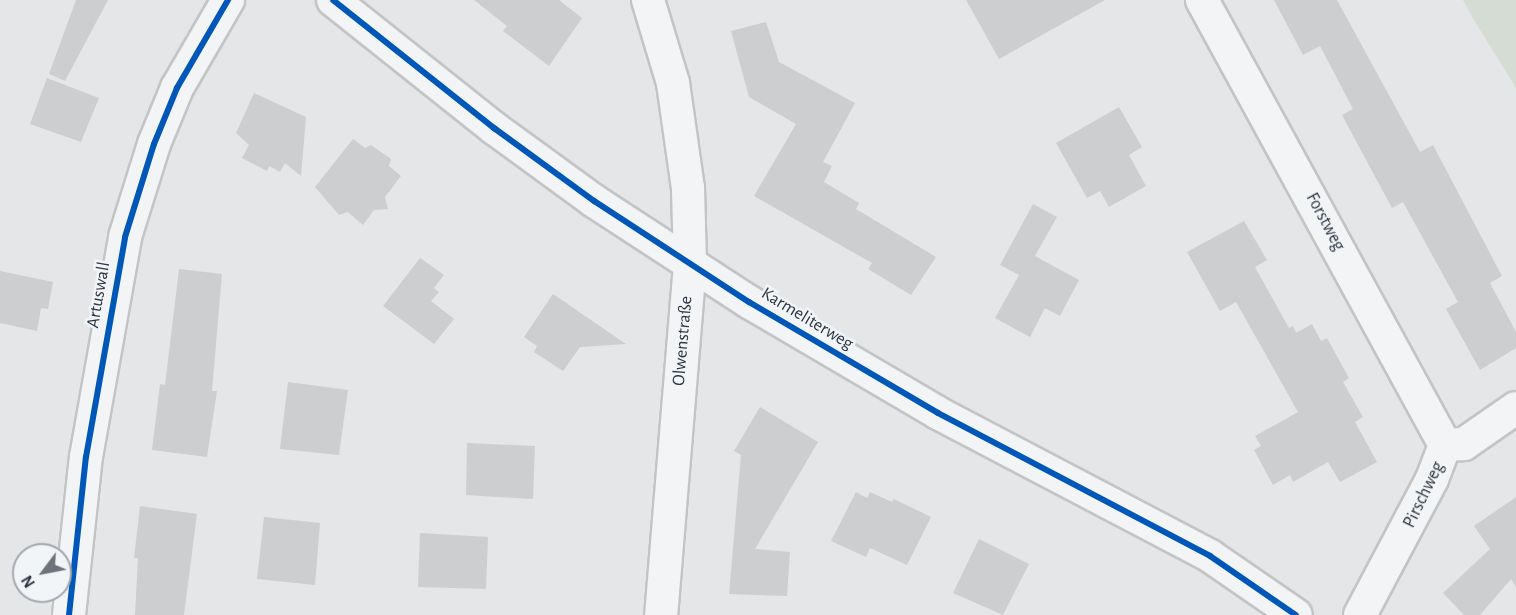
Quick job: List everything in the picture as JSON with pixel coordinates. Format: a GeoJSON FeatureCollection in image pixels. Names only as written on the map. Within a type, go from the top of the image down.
{"type":"FeatureCollection","features":[{"type":"Feature","properties":{"kind":"street","name":"Artuswall"},"geometry":{"type":"LineString","coordinates":[[69,615],[86,458],[125,237],[154,144],[177,88],[228,0]]}},
{"type":"Feature","properties":{"kind":"street","name":"Karmeliterweg"},"geometry":{"type":"LineString","coordinates":[[333,0],[494,128],[690,264],[938,413],[1210,556],[1296,615]]}},
{"type":"Feature","properties":{"kind":"street","name":"Olwenstraße"},"geometry":{"type":"LineString","coordinates":[[648,0],[673,83],[688,188],[690,264],[661,615]]}},
{"type":"Feature","properties":{"kind":"street","name":"Forstweg"},"geometry":{"type":"LineString","coordinates":[[1202,0],[1445,445]]}},
{"type":"Feature","properties":{"kind":"street","name":"Pirschweg"},"geometry":{"type":"LineString","coordinates":[[1360,615],[1432,479],[1445,445],[1464,444],[1516,408]]}},
{"type":"Feature","properties":{"kind":"shaded area"},"geometry":{"type":"Polygon","coordinates":[[[1463,0],[1516,0],[1516,88],[1474,20],[1463,0]]]}},
{"type":"Feature","properties":{"kind":"building"},"geometry":{"type":"Polygon","coordinates":[[[76,0],[108,0],[65,81],[49,74],[76,0]]]}},
{"type":"Feature","properties":{"kind":"building"},"geometry":{"type":"Polygon","coordinates":[[[474,0],[559,0],[582,18],[549,66],[503,31],[507,26],[474,0]]]}},
{"type":"Feature","properties":{"kind":"building"},"geometry":{"type":"Polygon","coordinates":[[[966,0],[1105,0],[999,59],[966,0]]]}},
{"type":"Feature","properties":{"kind":"building"},"geometry":{"type":"Polygon","coordinates":[[[1274,0],[1337,0],[1420,152],[1433,145],[1502,276],[1490,283],[1516,332],[1516,348],[1480,370],[1446,309],[1458,302],[1403,202],[1392,208],[1342,115],[1353,109],[1320,46],[1303,55],[1274,0]]]}},
{"type":"Feature","properties":{"kind":"building"},"geometry":{"type":"Polygon","coordinates":[[[766,22],[779,62],[855,103],[823,162],[832,166],[824,182],[859,203],[856,209],[936,257],[911,295],[868,269],[872,263],[754,196],[796,124],[749,97],[731,31],[766,22]]]}},
{"type":"Feature","properties":{"kind":"building"},"geometry":{"type":"Polygon","coordinates":[[[47,78],[99,98],[81,142],[30,124],[47,78]]]}},
{"type":"Feature","properties":{"kind":"building"},"geometry":{"type":"Polygon","coordinates":[[[254,93],[306,117],[301,176],[285,163],[280,172],[269,166],[267,171],[242,158],[249,145],[236,133],[254,93]]]}},
{"type":"Feature","properties":{"kind":"building"},"geometry":{"type":"Polygon","coordinates":[[[1119,107],[1142,147],[1129,155],[1146,186],[1109,207],[1100,191],[1087,198],[1056,143],[1119,107]]]}},
{"type":"Feature","properties":{"kind":"building"},"geometry":{"type":"Polygon","coordinates":[[[353,139],[365,148],[371,145],[391,159],[389,166],[401,176],[385,197],[388,209],[374,210],[363,225],[348,212],[339,215],[315,187],[353,139]]]}},
{"type":"Feature","properties":{"kind":"building"},"geometry":{"type":"Polygon","coordinates":[[[1033,204],[1057,217],[1035,256],[1079,280],[1060,316],[1045,308],[1030,337],[995,318],[1019,275],[1000,265],[1033,204]]]}},
{"type":"Feature","properties":{"kind":"building"},"geometry":{"type":"Polygon","coordinates":[[[1244,221],[1267,260],[1255,267],[1289,328],[1293,326],[1296,333],[1312,324],[1321,341],[1327,338],[1349,378],[1343,382],[1363,417],[1355,422],[1377,462],[1340,482],[1328,462],[1293,482],[1290,475],[1273,485],[1254,450],[1261,446],[1255,436],[1298,412],[1236,302],[1220,311],[1187,252],[1244,221]]]}},
{"type":"Feature","properties":{"kind":"building"},"geometry":{"type":"Polygon","coordinates":[[[420,258],[444,275],[434,288],[439,292],[431,301],[454,319],[434,344],[383,306],[420,258]]]}},
{"type":"Feature","properties":{"kind":"building"},"geometry":{"type":"Polygon","coordinates":[[[179,269],[222,274],[212,391],[217,391],[207,457],[152,450],[160,384],[165,385],[179,269]]]}},
{"type":"Feature","properties":{"kind":"building"},"geometry":{"type":"Polygon","coordinates":[[[0,271],[53,282],[48,309],[41,308],[37,331],[0,323],[0,271]]]}},
{"type":"Feature","properties":{"kind":"building"},"geometry":{"type":"Polygon","coordinates":[[[553,294],[626,344],[580,347],[563,371],[534,352],[537,346],[524,337],[553,294]]]}},
{"type":"Feature","properties":{"kind":"building"},"geometry":{"type":"Polygon","coordinates":[[[288,382],[348,390],[339,455],[280,449],[288,382]]]}},
{"type":"Feature","properties":{"kind":"building"},"geometry":{"type":"Polygon","coordinates":[[[760,407],[818,442],[755,549],[790,552],[787,596],[729,594],[741,455],[734,451],[760,407]]]}},
{"type":"Feature","properties":{"kind":"building"},"geometry":{"type":"Polygon","coordinates":[[[467,443],[535,446],[533,499],[466,495],[467,443]]]}},
{"type":"Feature","properties":{"kind":"building"},"geometry":{"type":"Polygon","coordinates":[[[856,492],[867,498],[870,492],[892,502],[894,499],[931,517],[907,565],[870,548],[866,557],[831,541],[856,492]]]}},
{"type":"Feature","properties":{"kind":"building"},"geometry":{"type":"Polygon","coordinates":[[[1516,497],[1516,587],[1511,579],[1480,615],[1464,615],[1443,593],[1490,549],[1474,526],[1516,497]]]}},
{"type":"Feature","properties":{"kind":"building"},"geometry":{"type":"Polygon","coordinates":[[[140,506],[197,514],[184,615],[135,615],[138,558],[134,558],[140,506]]]}},
{"type":"Feature","properties":{"kind":"building"},"geometry":{"type":"Polygon","coordinates":[[[264,517],[320,523],[315,585],[257,579],[264,517]]]}},
{"type":"Feature","properties":{"kind":"building"},"geometry":{"type":"Polygon","coordinates":[[[420,533],[488,537],[486,589],[418,587],[420,533]]]}},
{"type":"Feature","properties":{"kind":"building"},"geometry":{"type":"Polygon","coordinates":[[[979,539],[1029,564],[1003,615],[953,593],[979,539]]]}},
{"type":"Feature","properties":{"kind":"cycle path"},"geometry":{"type":"LineString","coordinates":[[69,615],[86,457],[125,237],[154,144],[177,88],[228,0]]}},
{"type":"Feature","properties":{"kind":"cycle path"},"geometry":{"type":"LineString","coordinates":[[333,0],[494,128],[594,201],[749,302],[938,413],[1210,556],[1296,615]]}}]}
